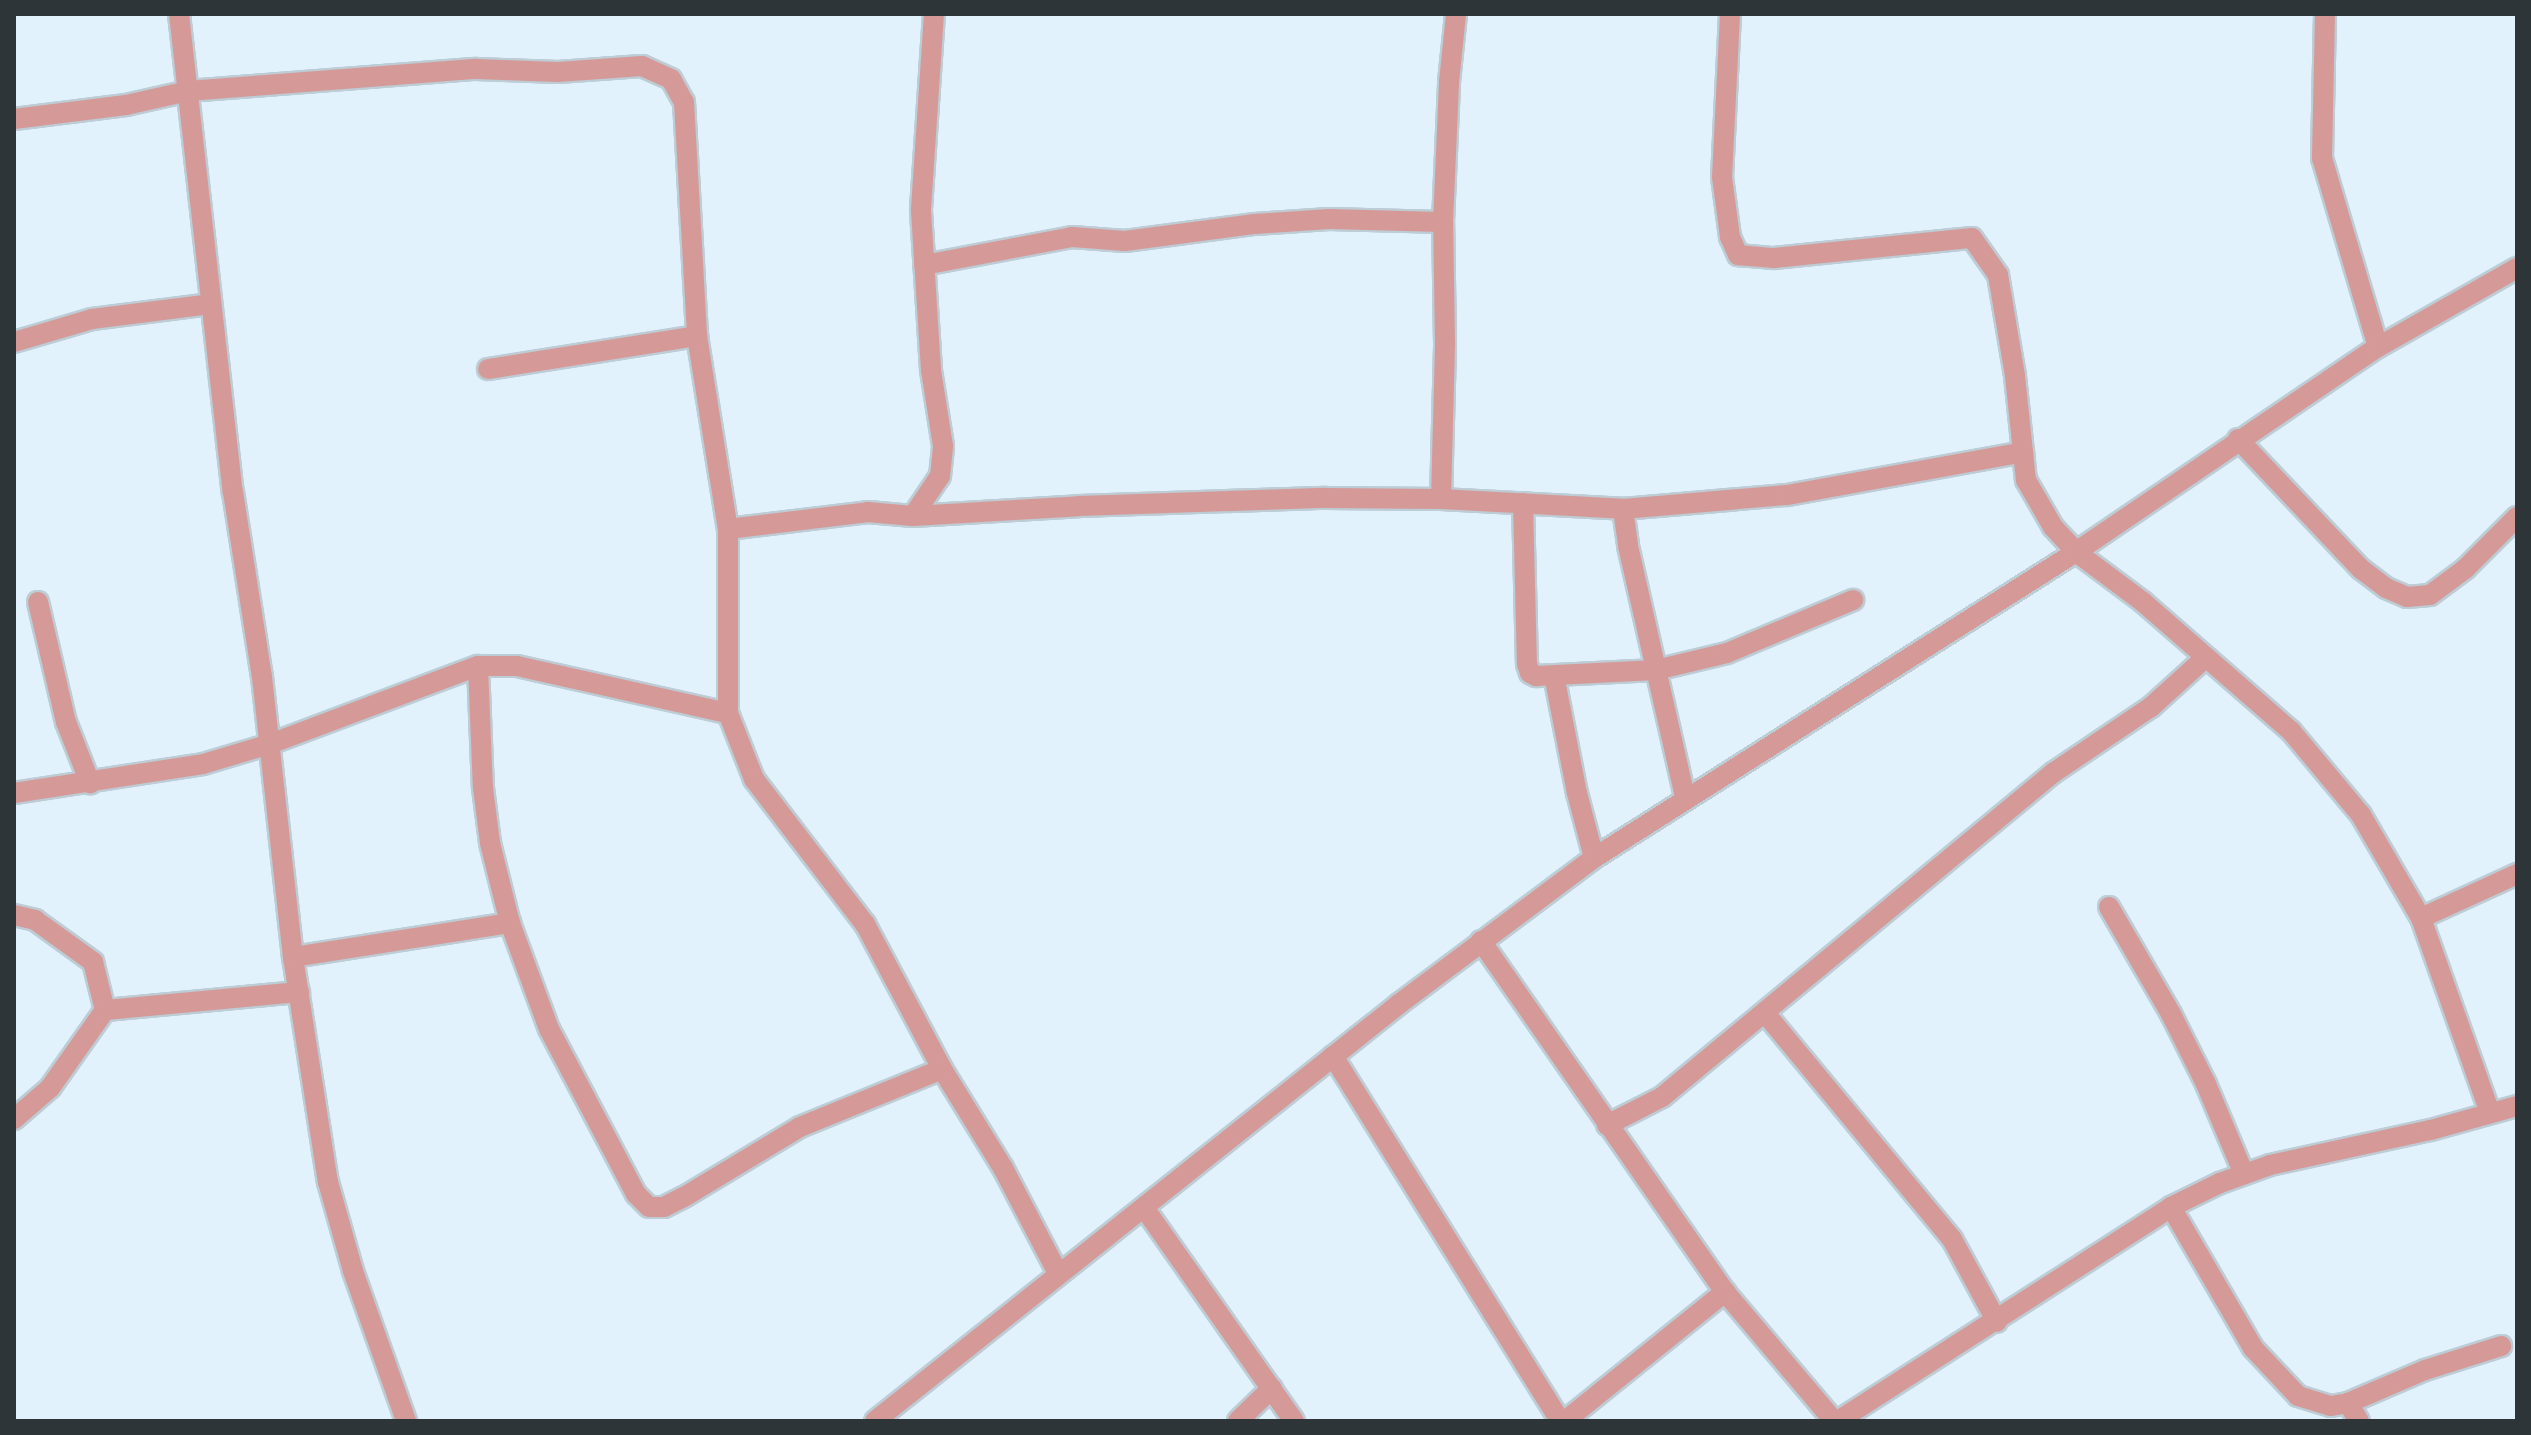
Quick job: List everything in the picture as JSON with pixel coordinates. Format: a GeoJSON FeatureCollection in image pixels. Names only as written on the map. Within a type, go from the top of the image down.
{"type":"FeatureCollection","features":[{"type":"Feature","properties":{"kind":"street"},"geometry":{"type":"LineString","coordinates":[[179,14],[210,304],[270,744],[293,957],[328,1182],[353,1271],[406,1421]]}},
{"type":"Feature","properties":{"kind":"street"},"geometry":{"type":"LineString","coordinates":[[913,516],[940,476],[943,446],[931,370],[921,209],[934,14]]}},
{"type":"Feature","properties":{"kind":"street"},"geometry":{"type":"LineString","coordinates":[[1441,499],[1445,343],[1443,222],[1449,82],[1456,14]]}},
{"type":"Feature","properties":{"kind":"street"},"geometry":{"type":"LineString","coordinates":[[1730,14],[1722,177],[1730,237],[1738,255],[1774,258],[1972,238],[1998,275],[2026,480],[2053,527],[2076,552],[2143,602],[2204,659],[2291,731],[2361,815],[2421,918],[2490,1113]]}},
{"type":"Feature","properties":{"kind":"street"},"geometry":{"type":"LineString","coordinates":[[2325,14],[2322,158],[2378,347]]}},
{"type":"Feature","properties":{"kind":"street"},"geometry":{"type":"LineString","coordinates":[[14,119],[126,105],[188,91],[476,69],[558,72],[642,66],[671,79],[684,102],[697,336],[728,529],[728,713],[754,779],[865,924],[942,1069],[1003,1168],[1058,1273]]}},
{"type":"Feature","properties":{"kind":"street"},"geometry":{"type":"LineString","coordinates":[[924,265],[1072,237],[1125,241],[1255,224],[1329,219],[1443,222]]}},
{"type":"Feature","properties":{"kind":"street"},"geometry":{"type":"LineString","coordinates":[[875,1421],[1058,1273],[1145,1209],[1333,1056],[1594,858],[1685,797],[2076,552],[2238,439],[2378,347],[2517,268]]}},
{"type":"Feature","properties":{"kind":"street"},"geometry":{"type":"LineString","coordinates":[[14,342],[92,319],[210,304]]}},
{"type":"Feature","properties":{"kind":"street"},"geometry":{"type":"LineString","coordinates":[[488,369],[697,336]]}},
{"type":"Feature","properties":{"kind":"street"},"geometry":{"type":"LineString","coordinates":[[2238,439],[2361,569],[2386,588],[2407,597],[2430,595],[2465,569],[2517,517]]}},
{"type":"Feature","properties":{"kind":"street"},"geometry":{"type":"LineString","coordinates":[[728,529],[868,512],[913,516],[1079,506],[1326,498],[1441,499],[1623,509],[1787,495],[2023,452]]}},
{"type":"Feature","properties":{"kind":"street"},"geometry":{"type":"LineString","coordinates":[[1523,503],[1527,664],[1530,673],[1536,676],[1656,670],[1727,653],[1853,600]]}},
{"type":"Feature","properties":{"kind":"street"},"geometry":{"type":"LineString","coordinates":[[1623,509],[1628,546],[1685,797]]}},
{"type":"Feature","properties":{"kind":"street"},"geometry":{"type":"LineString","coordinates":[[38,602],[66,722],[90,783]]}},
{"type":"Feature","properties":{"kind":"street"},"geometry":{"type":"LineString","coordinates":[[1607,1125],[1662,1097],[2053,773],[2151,707],[2204,659]]}},
{"type":"Feature","properties":{"kind":"street"},"geometry":{"type":"LineString","coordinates":[[478,666],[483,788],[490,843],[510,923],[549,1029],[636,1194],[649,1207],[664,1207],[684,1197],[800,1127],[942,1069]]}},
{"type":"Feature","properties":{"kind":"street"},"geometry":{"type":"LineString","coordinates":[[14,793],[203,764],[270,744],[478,666],[517,666],[728,713]]}},
{"type":"Feature","properties":{"kind":"street"},"geometry":{"type":"LineString","coordinates":[[1554,675],[1577,793],[1594,858]]}},
{"type":"Feature","properties":{"kind":"street"},"geometry":{"type":"LineString","coordinates":[[2421,918],[2517,874]]}},
{"type":"Feature","properties":{"kind":"street"},"geometry":{"type":"LineString","coordinates":[[2109,907],[2171,1014],[2206,1084],[2244,1174]]}},
{"type":"Feature","properties":{"kind":"street"},"geometry":{"type":"LineString","coordinates":[[14,915],[35,920],[93,962],[105,1010],[50,1088],[14,1119]]}},
{"type":"Feature","properties":{"kind":"street"},"geometry":{"type":"LineString","coordinates":[[293,957],[510,923]]}},
{"type":"Feature","properties":{"kind":"street"},"geometry":{"type":"LineString","coordinates":[[1481,941],[1725,1292],[1836,1421],[1997,1322],[2171,1207],[2244,1174],[2517,1106]]}},
{"type":"Feature","properties":{"kind":"street"},"geometry":{"type":"LineString","coordinates":[[105,1010],[299,992]]}},
{"type":"Feature","properties":{"kind":"street"},"geometry":{"type":"LineString","coordinates":[[1765,1013],[1952,1239],[1997,1322]]}},
{"type":"Feature","properties":{"kind":"street"},"geometry":{"type":"LineString","coordinates":[[1333,1056],[1562,1421],[1725,1292]]}},
{"type":"Feature","properties":{"kind":"street"},"geometry":{"type":"LineString","coordinates":[[2171,1207],[2253,1348],[2273,1374],[2298,1396],[2353,1412],[2425,1370],[2501,1346]]}},
{"type":"Feature","properties":{"kind":"street"},"geometry":{"type":"LineString","coordinates":[[1145,1209],[1294,1421]]}},
{"type":"Feature","properties":{"kind":"street"},"geometry":{"type":"LineString","coordinates":[[1238,1421],[1272,1388]]}}]}
